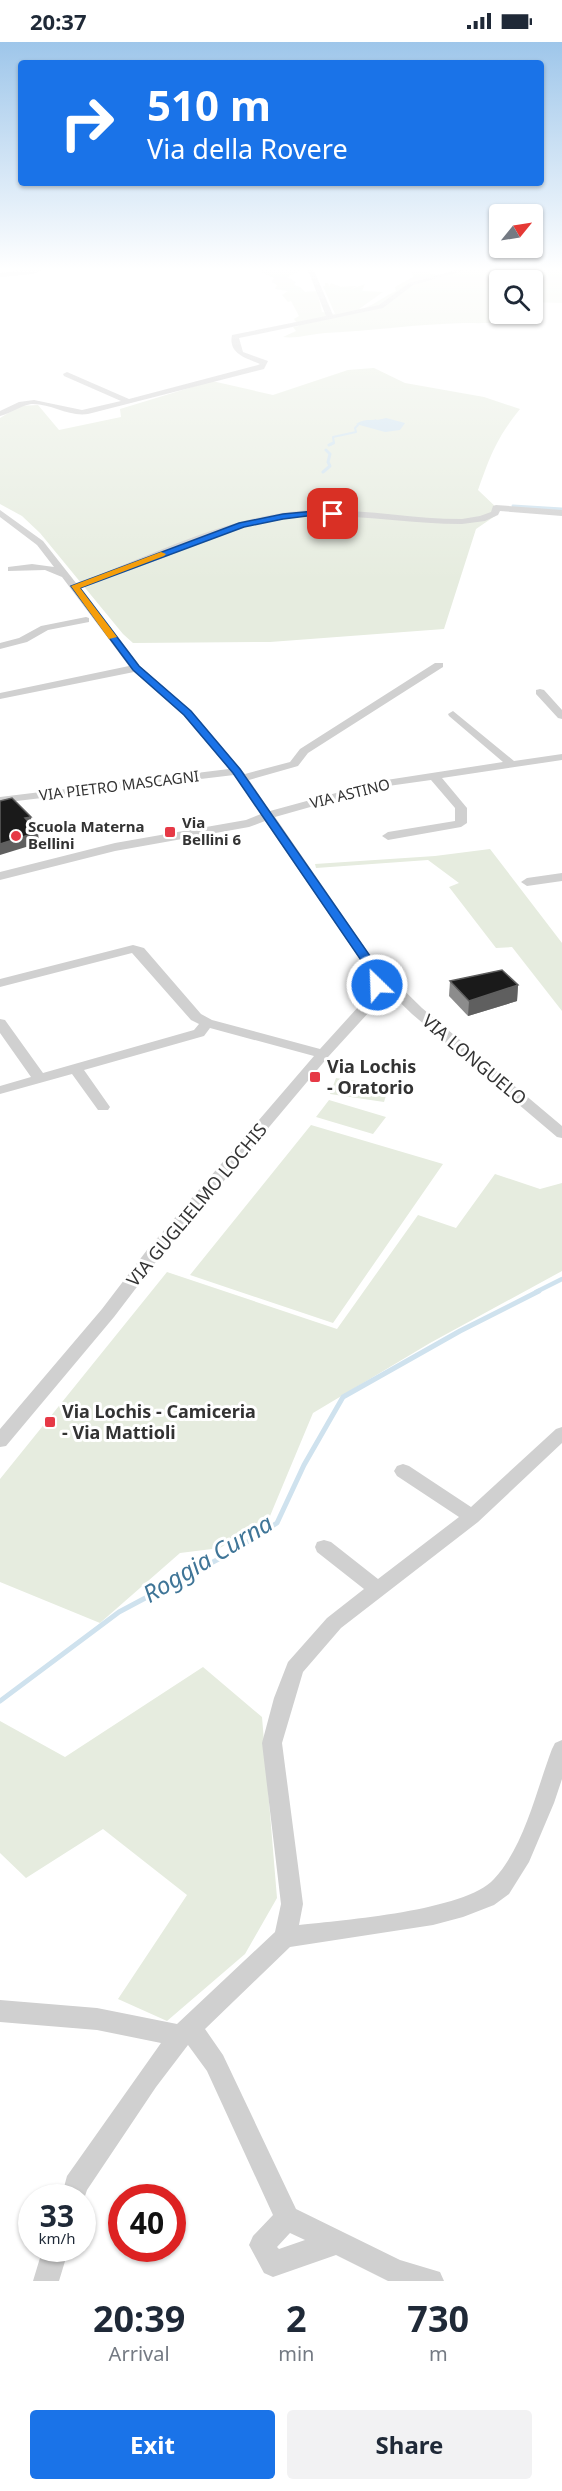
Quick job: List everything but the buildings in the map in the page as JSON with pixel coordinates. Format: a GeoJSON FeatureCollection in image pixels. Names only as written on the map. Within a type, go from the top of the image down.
{"type":"FeatureCollection","features":[{"type":"Feature","properties":{"kind":"street"},"geometry":{"type":"LineString","coordinates":[[0,414],[19,404],[33,402],[47,404],[67,412],[80,413],[239,372]]}},
{"type":"Feature","properties":{"kind":"street"},"geometry":{"type":"LineString","coordinates":[[68,374],[127,401]]}},
{"type":"Feature","properties":{"kind":"street"},"geometry":{"type":"LineString","coordinates":[[75,586],[242,525],[283,517],[315,513],[462,521],[491,517],[496,508],[562,513]]}},
{"type":"Feature","properties":{"kind":"street","name":"VIA LONGUELO"},"geometry":{"type":"LineString","coordinates":[[0,513],[36,551],[75,586],[136,668],[179,705],[239,775],[369,963],[417,1011],[562,1134]]}},
{"type":"Feature","properties":{"kind":"street"},"geometry":{"type":"LineString","coordinates":[[0,574],[36,551]]}},
{"type":"Feature","properties":{"kind":"street","name":"VIA LONGUELO"},"geometry":{"type":"LineString","coordinates":[[36,551],[48,568],[84,599]]}},
{"type":"Feature","properties":{"kind":"street"},"geometry":{"type":"LineString","coordinates":[[11,569],[30,566],[48,568],[66,578]]}},
{"type":"Feature","properties":{"kind":"street"},"geometry":{"type":"LineString","coordinates":[[0,646],[23,640],[45,628],[86,620]]}},
{"type":"Feature","properties":{"kind":"street"},"geometry":{"type":"LineString","coordinates":[[239,775],[294,764],[304,751],[439,665]]}},
{"type":"Feature","properties":{"kind":"street"},"geometry":{"type":"LineString","coordinates":[[0,696],[136,668]]}},
{"type":"Feature","properties":{"kind":"street"},"geometry":{"type":"LineString","coordinates":[[0,680],[12,694]]}},
{"type":"Feature","properties":{"kind":"street"},"geometry":{"type":"LineString","coordinates":[[540,692],[562,716]]}},
{"type":"Feature","properties":{"kind":"street"},"geometry":{"type":"LineString","coordinates":[[453,714],[511,764]]}},
{"type":"Feature","properties":{"kind":"street","name":"VIA ASTINO"},"geometry":{"type":"LineString","coordinates":[[0,876],[115,847],[249,823],[380,784],[562,757]]}},
{"type":"Feature","properties":{"kind":"street","name":"VIA PIETRO MASCAGNI"},"geometry":{"type":"LineString","coordinates":[[0,800],[239,775]]}},
{"type":"Feature","properties":{"kind":"street"},"geometry":{"type":"LineString","coordinates":[[388,836],[461,823],[460,808],[434,776]]}},
{"type":"Feature","properties":{"kind":"street"},"geometry":{"type":"LineString","coordinates":[[527,882],[562,877]]}},
{"type":"Feature","properties":{"kind":"street"},"geometry":{"type":"LineString","coordinates":[[0,983],[133,949],[139,951],[196,1017],[207,1023],[323,1054]]}},
{"type":"Feature","properties":{"kind":"street","name":"VIA GUGLIELMO LOCHIS"},"geometry":{"type":"LineString","coordinates":[[0,1441],[108,1313],[153,1254],[365,1008],[377,985],[369,963]]}},
{"type":"Feature","properties":{"kind":"street"},"geometry":{"type":"LineString","coordinates":[[365,1008],[379,997],[392,996],[417,1011]]}},
{"type":"Feature","properties":{"kind":"street"},"geometry":{"type":"LineString","coordinates":[[0,1023],[39,1078]]}},
{"type":"Feature","properties":{"kind":"street"},"geometry":{"type":"LineString","coordinates":[[0,1090],[199,1033],[207,1023]]}},
{"type":"Feature","properties":{"kind":"street"},"geometry":{"type":"LineString","coordinates":[[75,1068],[103,1107]]}},
{"type":"Feature","properties":{"kind":"street"},"geometry":{"type":"LineString","coordinates":[[77,2184],[148,2079],[185,2032],[285,1937],[292,1904],[272,1743],[284,1698],[296,1668],[334,1623],[472,1517],[562,1433]]}},
{"type":"Feature","properties":{"kind":"street"},"geometry":{"type":"LineString","coordinates":[[403,1471],[472,1517]]}},
{"type":"Feature","properties":{"kind":"street"},"geometry":{"type":"LineString","coordinates":[[324,1547],[377,1590]]}},
{"type":"Feature","properties":{"kind":"street"},"geometry":{"type":"LineString","coordinates":[[285,1937],[424,1918],[479,1902],[500,1888],[525,1850],[562,1749]]}},
{"type":"Feature","properties":{"kind":"street"},"geometry":{"type":"LineString","coordinates":[[0,2011],[97,2019],[185,2032],[215,2063],[286,2218],[397,2272],[431,2281]]}},
{"type":"Feature","properties":{"kind":"street"},"geometry":{"type":"LineString","coordinates":[[286,2218],[262,2245],[273,2264],[337,2242]]}},
{"type":"Feature","properties":{"kind":"street"},"geometry":{"type":"LineString","coordinates":[[46,2281],[52,2262]]}},
{"type":"Feature","properties":{"kind":"shaded area"},"geometry":{"type":"Polygon","coordinates":[[[341,372],[383,372],[405,383],[484,397],[520,409],[495,447],[478,490],[498,509],[495,516],[476,529],[444,629],[270,642],[133,643],[123,634],[40,533],[22,516],[0,504],[0,418],[20,406],[38,405],[59,430],[121,417],[120,409],[212,381],[273,395],[341,372]]]}},
{"type":"Feature","properties":{"kind":"shaded area"},"geometry":{"type":"Polygon","coordinates":[[[490,849],[562,943],[562,1011],[512,947],[496,948],[449,887],[459,883],[428,860],[316,868],[315,864],[435,856],[490,849]]]}},
{"type":"Feature","properties":{"kind":"shaded area"},"geometry":{"type":"Polygon","coordinates":[[[336,1078],[389,1086],[384,1102],[330,1094],[336,1078]]]}},
{"type":"Feature","properties":{"kind":"shaded area"},"geometry":{"type":"Polygon","coordinates":[[[329,1100],[386,1117],[373,1134],[316,1117],[329,1100]]]}},
{"type":"Feature","properties":{"kind":"shaded area"},"geometry":{"type":"Polygon","coordinates":[[[311,1125],[443,1164],[333,1323],[190,1275],[311,1125]]]}},
{"type":"Feature","properties":{"kind":"shaded area"},"geometry":{"type":"Polygon","coordinates":[[[495,1174],[540,1189],[562,1183],[562,1271],[430,1343],[313,1413],[270,1516],[220,1548],[180,1553],[100,1623],[0,1582],[0,1479],[167,1272],[337,1329],[418,1215],[456,1228],[495,1174]]]}},
{"type":"Feature","properties":{"kind":"shaded area"},"geometry":{"type":"Polygon","coordinates":[[[203,1667],[262,1717],[277,1898],[245,1954],[167,2021],[118,1999],[187,1895],[103,1829],[26,1878],[0,1853],[0,1721],[65,1757],[203,1667]]]}},
{"type":"Feature","properties":{"kind":"water"},"geometry":{"type":"Polygon","coordinates":[[[386,418],[405,423],[400,430],[385,432],[356,424],[363,421],[386,418]]]}},
{"type":"Feature","properties":{"kind":"waterway"},"geometry":{"type":"LineString","coordinates":[[330,445],[334,443],[333,437],[356,432],[355,428],[358,425]]}},
{"type":"Feature","properties":{"kind":"waterway"},"geometry":{"type":"LineString","coordinates":[[329,445],[333,443]]}},
{"type":"Feature","properties":{"kind":"waterway"},"geometry":{"type":"LineString","coordinates":[[323,472],[330,466],[328,462],[330,454],[326,450]]}},
{"type":"Feature","properties":{"kind":"waterway","name":"Roggia Curna"},"geometry":{"type":"LineString","coordinates":[[513,506],[562,509]]}},
{"type":"Feature","properties":{"kind":"waterway","name":"Roggia Curna"},"geometry":{"type":"LineString","coordinates":[[536,1292],[562,1279]]}},
{"type":"Feature","properties":{"kind":"waterway","name":"Roggia Curna"},"geometry":{"type":"LineString","coordinates":[[0,1701],[119,1612],[228,1554],[277,1523],[304,1465],[343,1397],[460,1331],[539,1291]]}},
{"type":"Feature","properties":{"kind":"slow traffic"},"geometry":{"type":"LineString","coordinates":[[112,637],[75,586],[161,554]]}},
{"type":"Feature","properties":{"kind":"place","name":"Via Bellini 6"},"geometry":{"type":"Point","coordinates":[170,832]}},
{"type":"Feature","properties":{"kind":"place","name":"Scuola Materna Bellini"},"geometry":{"type":"Point","coordinates":[16,836]}},
{"type":"Feature","properties":{"kind":"place","name":"Via Lochis - Oratorio"},"geometry":{"type":"Point","coordinates":[315,1077]}},
{"type":"Feature","properties":{"kind":"place","name":"Via Lochis - Camiceria - Via Mattioli"},"geometry":{"type":"Point","coordinates":[50,1422]}},
{"type":"Feature","properties":{"kind":"route"},"geometry":{"type":"LineString","coordinates":[[333,514],[315,513],[242,525],[75,586],[136,668],[187,713],[237,771],[318,892],[369,963],[377,985]]}}]}
